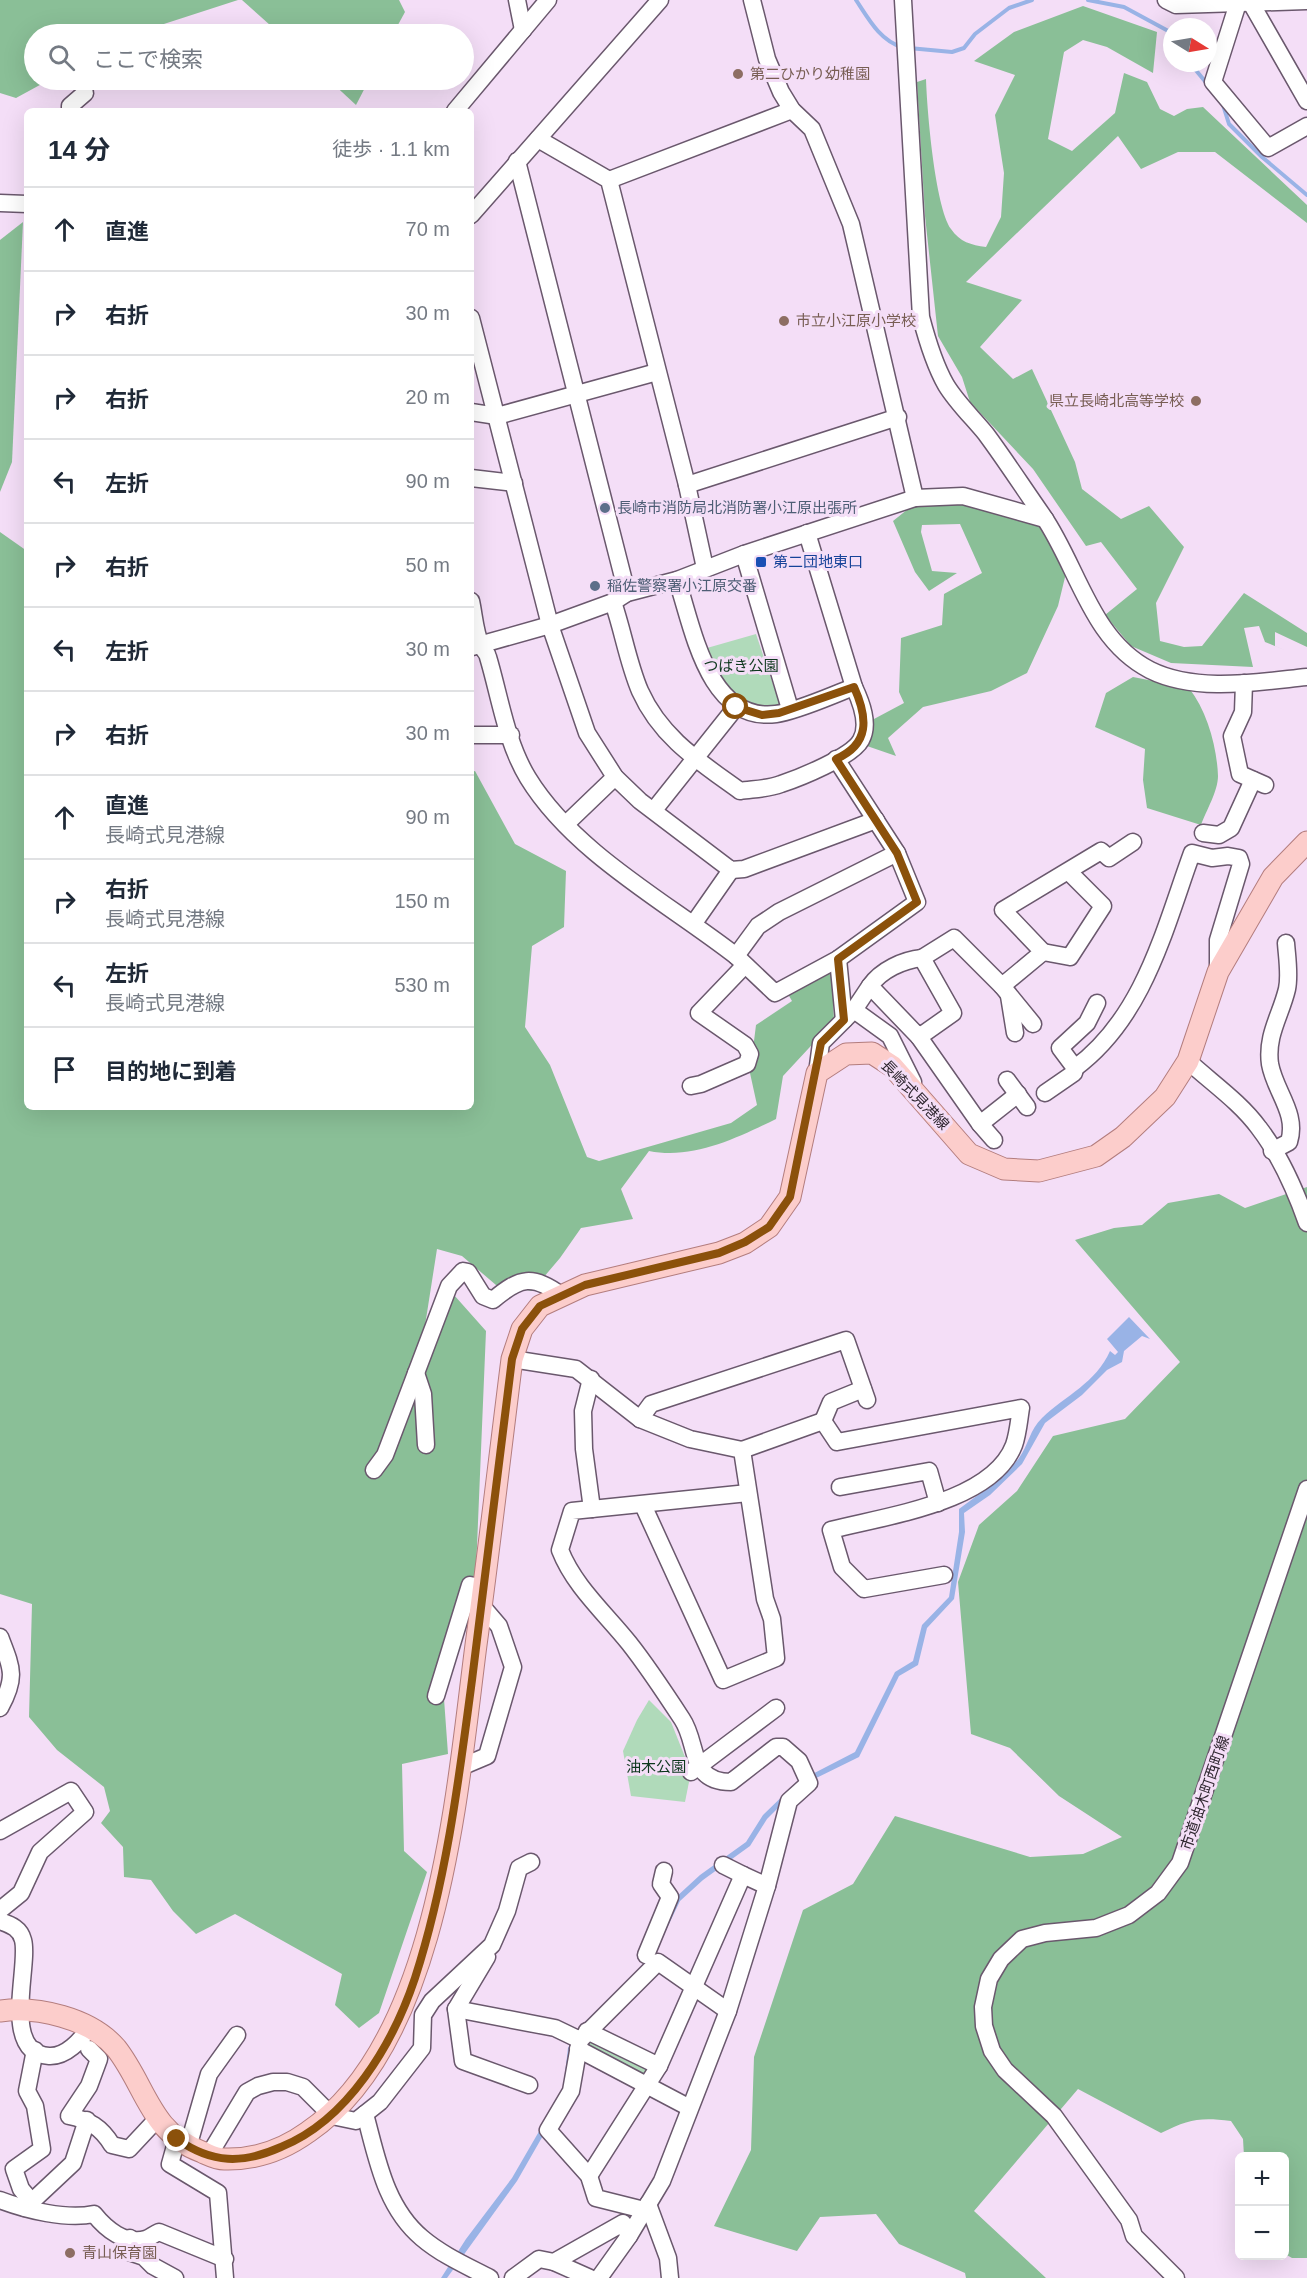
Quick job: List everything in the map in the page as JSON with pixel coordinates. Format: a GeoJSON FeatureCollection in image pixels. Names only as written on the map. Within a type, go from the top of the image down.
{"type":"FeatureCollection","features":[{"type":"Feature","properties":{"kind":"main road","name":"長崎式見港線"},"geometry":{"type":"LineString","coordinates":[[817,1073],[846,1054],[872,1053],[892,1066],[969,1154],[1004,1169],[1039,1171],[1095,1156],[1123,1137],[1165,1097],[1188,1061],[1218,972],[1273,877],[1307,842]]}},
{"type":"Feature","properties":{"kind":"main road"},"geometry":{"type":"LineString","coordinates":[[9,2009],[63,2015],[89,2039],[115,2047],[158,2118],[183,2143],[220,2160],[256,2158],[294,2142],[332,2116],[354,2090],[391,2035],[414,1980],[435,1907],[460,1767],[512,1359],[522,1329],[540,1306],[585,1285],[719,1253],[745,1242],[769,1227],[790,1197],[817,1073]]}},
{"type":"Feature","properties":{"kind":"street"},"geometry":{"type":"LineString","coordinates":[[517,0],[523,30]]}},
{"type":"Feature","properties":{"kind":"street"},"geometry":{"type":"LineString","coordinates":[[474,88],[548,0]]}},
{"type":"Feature","properties":{"kind":"street"},"geometry":{"type":"LineString","coordinates":[[474,211],[660,0]]}},
{"type":"Feature","properties":{"kind":"street"},"geometry":{"type":"LineString","coordinates":[[752,0],[767,59],[792,110],[812,129],[851,224],[898,417],[915,498]]}},
{"type":"Feature","properties":{"kind":"street"},"geometry":{"type":"LineString","coordinates":[[903,0],[921,317],[930,348],[946,385],[986,435],[1045,519],[1072,565],[1100,623],[1132,659],[1153,671],[1193,681],[1244,683],[1307,677]]}},
{"type":"Feature","properties":{"kind":"street"},"geometry":{"type":"LineString","coordinates":[[1166,0],[1176,5],[1307,1]]}},
{"type":"Feature","properties":{"kind":"street"},"geometry":{"type":"LineString","coordinates":[[1245,3],[1307,101]]}},
{"type":"Feature","properties":{"kind":"street"},"geometry":{"type":"LineString","coordinates":[[1245,3],[1213,82],[1268,148],[1307,126]]}},
{"type":"Feature","properties":{"kind":"street"},"geometry":{"type":"LineString","coordinates":[[458,108],[473,90]]}},
{"type":"Feature","properties":{"kind":"street"},"geometry":{"type":"LineString","coordinates":[[70,108],[85,93]]}},
{"type":"Feature","properties":{"kind":"street"},"geometry":{"type":"LineString","coordinates":[[609,180],[792,110]]}},
{"type":"Feature","properties":{"kind":"street"},"geometry":{"type":"LineString","coordinates":[[538,139],[609,180],[687,485],[705,568]]}},
{"type":"Feature","properties":{"kind":"street"},"geometry":{"type":"LineString","coordinates":[[518,161],[627,593]]}},
{"type":"Feature","properties":{"kind":"street"},"geometry":{"type":"LineString","coordinates":[[0,203],[24,204]]}},
{"type":"Feature","properties":{"kind":"street"},"geometry":{"type":"LineString","coordinates":[[474,342],[497,416],[550,625],[587,733],[615,777],[696,846],[731,870],[744,869],[876,820]]}},
{"type":"Feature","properties":{"kind":"street"},"geometry":{"type":"LineString","coordinates":[[474,412],[497,416],[657,372]]}},
{"type":"Feature","properties":{"kind":"street"},"geometry":{"type":"LineString","coordinates":[[687,485],[898,417]]}},
{"type":"Feature","properties":{"kind":"street"},"geometry":{"type":"LineString","coordinates":[[474,478],[514,483]]}},
{"type":"Feature","properties":{"kind":"street"},"geometry":{"type":"LineString","coordinates":[[476,646],[550,625],[613,602],[627,593],[677,580],[744,554],[915,498],[963,496],[1045,519]]}},
{"type":"Feature","properties":{"kind":"street"},"geometry":{"type":"LineString","coordinates":[[613,602],[640,690],[654,716],[671,738],[694,759],[740,791],[780,785],[849,754],[861,740],[863,707],[854,687],[807,533]]}},
{"type":"Feature","properties":{"kind":"street"},"geometry":{"type":"LineString","coordinates":[[744,554],[790,709]]}},
{"type":"Feature","properties":{"kind":"street"},"geometry":{"type":"LineString","coordinates":[[677,580],[709,674],[736,707],[762,715],[790,709],[854,687]]}},
{"type":"Feature","properties":{"kind":"street"},"geometry":{"type":"LineString","coordinates":[[474,628],[476,646]]}},
{"type":"Feature","properties":{"kind":"street"},"geometry":{"type":"LineString","coordinates":[[476,646],[487,653],[511,735],[527,777],[566,824],[634,882],[694,923],[740,960],[775,993],[838,959],[917,902],[897,853],[836,759]]}},
{"type":"Feature","properties":{"kind":"street"},"geometry":{"type":"LineString","coordinates":[[1203,833],[1219,835],[1231,828],[1259,782],[1240,774],[1232,736],[1243,712],[1244,683]]}},
{"type":"Feature","properties":{"kind":"street"},"geometry":{"type":"LineString","coordinates":[[654,810],[736,707]]}},
{"type":"Feature","properties":{"kind":"street"},"geometry":{"type":"LineString","coordinates":[[474,735],[511,735]]}},
{"type":"Feature","properties":{"kind":"street"},"geometry":{"type":"LineString","coordinates":[[566,824],[615,777]]}},
{"type":"Feature","properties":{"kind":"street"},"geometry":{"type":"LineString","coordinates":[[1068,872],[1104,906],[1070,957],[1043,952],[1003,910],[1101,851],[1109,858],[1133,842]]}},
{"type":"Feature","properties":{"kind":"street"},"geometry":{"type":"LineString","coordinates":[[691,1086],[747,1064],[750,1054],[745,1045],[699,1013],[740,960],[758,926],[779,912],[897,853]]}},
{"type":"Feature","properties":{"kind":"street"},"geometry":{"type":"LineString","coordinates":[[1045,1093],[1074,1073],[1075,1068],[1108,1038],[1142,988],[1192,853],[1212,858],[1228,855],[1239,858],[1241,864],[1218,940],[1218,972]]}},
{"type":"Feature","properties":{"kind":"street"},"geometry":{"type":"LineString","coordinates":[[694,923],[731,870]]}},
{"type":"Feature","properties":{"kind":"street"},"geometry":{"type":"LineString","coordinates":[[817,1073],[821,1043],[849,1015],[878,975],[911,959],[922,958],[954,938],[1005,990],[1033,1024]]}},
{"type":"Feature","properties":{"kind":"street"},"geometry":{"type":"LineString","coordinates":[[1272,1151],[1289,1142],[1292,1132],[1292,1120],[1270,1065],[1272,1028],[1288,986],[1286,943]]}},
{"type":"Feature","properties":{"kind":"street"},"geometry":{"type":"LineString","coordinates":[[1005,990],[1043,952]]}},
{"type":"Feature","properties":{"kind":"street"},"geometry":{"type":"LineString","coordinates":[[920,1037],[952,1013],[922,958]]}},
{"type":"Feature","properties":{"kind":"street"},"geometry":{"type":"LineString","coordinates":[[838,959],[849,1015]]}},
{"type":"Feature","properties":{"kind":"street"},"geometry":{"type":"LineString","coordinates":[[870,986],[920,1037],[980,1124],[994,1140]]}},
{"type":"Feature","properties":{"kind":"street"},"geometry":{"type":"LineString","coordinates":[[1005,990],[1015,1033]]}},
{"type":"Feature","properties":{"kind":"street"},"geometry":{"type":"LineString","coordinates":[[1075,1068],[1060,1048],[1088,1023],[1096,1003]]}},
{"type":"Feature","properties":{"kind":"street"},"geometry":{"type":"LineString","coordinates":[[849,1015],[890,1036],[922,1099]]}},
{"type":"Feature","properties":{"kind":"street"},"geometry":{"type":"LineString","coordinates":[[1188,1061],[1224,1092],[1259,1127],[1307,1223]]}},
{"type":"Feature","properties":{"kind":"street"},"geometry":{"type":"LineString","coordinates":[[980,1124],[1023,1100],[1007,1080]]}},
{"type":"Feature","properties":{"kind":"street"},"geometry":{"type":"LineString","coordinates":[[374,1470],[386,1455],[449,1286],[463,1271],[468,1272],[483,1296],[493,1300],[512,1284],[531,1280],[545,1283],[562,1296]]}},
{"type":"Feature","properties":{"kind":"street"},"geometry":{"type":"LineString","coordinates":[[512,1359],[576,1369],[640,1419],[690,1439],[742,1450],[823,1421],[831,1402],[865,1395],[846,1340],[651,1404],[640,1419]]}},
{"type":"Feature","properties":{"kind":"street"},"geometry":{"type":"LineString","coordinates":[[416,1373],[423,1394],[426,1445]]}},
{"type":"Feature","properties":{"kind":"street"},"geometry":{"type":"LineString","coordinates":[[591,1379],[583,1411],[584,1449],[592,1509]]}},
{"type":"Feature","properties":{"kind":"street"},"geometry":{"type":"LineString","coordinates":[[823,1421],[837,1442],[1022,1408],[1014,1445],[997,1471],[967,1490],[938,1503],[831,1530],[843,1567],[864,1589],[944,1575]]}},
{"type":"Feature","properties":{"kind":"street"},"geometry":{"type":"LineString","coordinates":[[643,1505],[723,1680],[776,1658],[772,1619],[765,1599],[742,1450]]}},
{"type":"Feature","properties":{"kind":"street"},"geometry":{"type":"LineString","coordinates":[[840,1487],[929,1471],[938,1503]]}},
{"type":"Feature","properties":{"kind":"street","name":"市道油木町西町線"},"geometry":{"type":"LineString","coordinates":[[1176,2278],[1134,2236],[1129,2220],[1054,2116],[999,2061],[992,2051],[984,2026],[983,2007],[989,1978],[1001,1959],[1022,1939],[1045,1933],[1096,1928],[1129,1915],[1158,1893],[1180,1863],[1307,1489]]}},
{"type":"Feature","properties":{"kind":"street"},"geometry":{"type":"LineString","coordinates":[[599,2278],[629,2236],[662,2181],[688,2107],[728,2011],[767,1886],[789,1801],[809,1783],[799,1761],[789,1749],[776,1748],[731,1782],[713,1780],[695,1770],[684,1722],[630,1644],[565,1564],[560,1551],[572,1511],[748,1492]]}},
{"type":"Feature","properties":{"kind":"street"},"geometry":{"type":"LineString","coordinates":[[435,1696],[470,1585],[483,1597],[500,1626],[513,1667],[487,1756],[460,1767]]}},
{"type":"Feature","properties":{"kind":"street"},"geometry":{"type":"LineString","coordinates":[[0,1637],[13,1668],[12,1684],[0,1708]]}},
{"type":"Feature","properties":{"kind":"street"},"geometry":{"type":"LineString","coordinates":[[695,1770],[776,1708]]}},
{"type":"Feature","properties":{"kind":"street"},"geometry":{"type":"LineString","coordinates":[[0,1831],[71,1791],[85,1812],[40,1852],[21,1893],[0,1910]]}},
{"type":"Feature","properties":{"kind":"street"},"geometry":{"type":"LineString","coordinates":[[529,2085],[463,2061],[456,2009],[484,1965],[507,1911],[519,1868],[531,1862]]}},
{"type":"Feature","properties":{"kind":"street"},"geometry":{"type":"LineString","coordinates":[[723,1865],[767,1886]]}},
{"type":"Feature","properties":{"kind":"street"},"geometry":{"type":"LineString","coordinates":[[646,2207],[596,2198],[589,2176],[548,2130],[571,2091],[582,2040],[645,1957],[670,1897],[662,1884],[664,1871]]}},
{"type":"Feature","properties":{"kind":"street"},"geometry":{"type":"LineString","coordinates":[[589,2176],[659,2066],[692,1986],[743,1875]]}},
{"type":"Feature","properties":{"kind":"street"},"geometry":{"type":"LineString","coordinates":[[0,1921],[17,1928],[24,1941],[9,2009],[26,2038],[35,2050],[50,2056],[60,2054],[77,2043],[89,2039],[99,2059],[89,2086],[69,2115],[87,2120],[103,2132],[112,2145],[129,2149],[158,2118]]}},
{"type":"Feature","properties":{"kind":"street"},"geometry":{"type":"LineString","coordinates":[[209,2155],[247,2092],[258,2086],[287,2082],[303,2087],[332,2116],[356,2121],[380,2102],[423,2048],[423,2015],[432,2001],[492,1945]]}},
{"type":"Feature","properties":{"kind":"street"},"geometry":{"type":"LineString","coordinates":[[645,1957],[728,2011]]}},
{"type":"Feature","properties":{"kind":"street"},"geometry":{"type":"LineString","coordinates":[[456,2009],[555,2028],[582,2040],[659,2066]]}},
{"type":"Feature","properties":{"kind":"street"},"geometry":{"type":"LineString","coordinates":[[225,2278],[218,2193],[170,2164],[183,2143],[209,2074],[237,2035]]}},
{"type":"Feature","properties":{"kind":"street"},"geometry":{"type":"LineString","coordinates":[[582,2040],[659,2093],[688,2107]]}},
{"type":"Feature","properties":{"kind":"street"},"geometry":{"type":"LineString","coordinates":[[29,2205],[14,2169],[42,2149],[35,2106],[27,2091],[35,2050]]}},
{"type":"Feature","properties":{"kind":"street"},"geometry":{"type":"LineString","coordinates":[[365,2114],[385,2184],[399,2212],[422,2238],[490,2278]]}},
{"type":"Feature","properties":{"kind":"street"},"geometry":{"type":"LineString","coordinates":[[29,2205],[73,2163],[87,2120]]}},
{"type":"Feature","properties":{"kind":"street"},"geometry":{"type":"LineString","coordinates":[[0,2200],[78,2217],[94,2214],[105,2229],[130,2238],[147,2238],[159,2232],[225,2259]]}},
{"type":"Feature","properties":{"kind":"street"},"geometry":{"type":"LineString","coordinates":[[646,2207],[668,2258],[670,2278]]}},
{"type":"Feature","properties":{"kind":"street"},"geometry":{"type":"LineString","coordinates":[[554,2262],[623,2223],[629,2236]]}},
{"type":"Feature","properties":{"kind":"street"},"geometry":{"type":"LineString","coordinates":[[130,2238],[126,2251],[144,2257],[153,2266],[176,2278]]}},
{"type":"Feature","properties":{"kind":"street"},"geometry":{"type":"LineString","coordinates":[[513,2278],[539,2259],[554,2262],[590,2278]]}},
{"type":"Feature","properties":{"kind":"green space"},"geometry":{"type":"Polygon","coordinates":[[[0,0],[238,0],[164,24],[24,24],[24,90],[31,90],[16,98],[0,93],[0,0]]]}},
{"type":"Feature","properties":{"kind":"green space"},"geometry":{"type":"Polygon","coordinates":[[[242,0],[399,0],[405,12],[398,24],[269,24],[242,0]]]}},
{"type":"Feature","properties":{"kind":"green space"},"geometry":{"type":"Polygon","coordinates":[[[1083,6],[1157,32],[1153,73],[1107,47],[1083,40],[1064,52],[1048,139],[1072,151],[1115,113],[1124,73],[1147,82],[1160,109],[1174,116],[1187,109],[1203,107],[1307,205],[1307,223],[1215,152],[1178,152],[1141,169],[1118,136],[966,282],[1022,300],[980,347],[1013,379],[1032,369],[1075,462],[1082,489],[1121,519],[1149,506],[1184,547],[1156,603],[1160,641],[1184,647],[1202,646],[1244,593],[1307,633],[1307,647],[1275,632],[1275,646],[1287,651],[1265,642],[1259,626],[1244,628],[1253,667],[1171,663],[1131,646],[1105,615],[1137,589],[1101,542],[1086,546],[1033,469],[970,402],[962,377],[938,336],[925,216],[917,82],[926,79],[936,180],[945,217],[951,229],[962,240],[986,247],[1001,217],[1004,173],[995,115],[1015,75],[974,61],[1014,32],[1083,6]]]}},
{"type":"Feature","properties":{"kind":"green space"},"geometry":{"type":"Polygon","coordinates":[[[340,90],[364,90],[356,105],[340,90]]]}},
{"type":"Feature","properties":{"kind":"green space"},"geometry":{"type":"Polygon","coordinates":[[[23,222],[12,462],[0,492],[0,240],[23,222]]]}},
{"type":"Feature","properties":{"kind":"green space"},"geometry":{"type":"Polygon","coordinates":[[[958,498],[1035,515],[1067,569],[1058,606],[1027,673],[991,691],[923,707],[888,738],[896,756],[867,746],[874,719],[904,703],[899,692],[901,638],[942,625],[944,594],[982,573],[960,524],[922,525],[921,532],[932,571],[957,573],[929,591],[915,572],[893,521],[913,505],[958,498]]]}},
{"type":"Feature","properties":{"kind":"green space"},"geometry":{"type":"Polygon","coordinates":[[[0,532],[24,549],[24,1110],[474,1110],[475,771],[515,844],[566,871],[564,927],[532,946],[525,1027],[550,1065],[587,1157],[599,1161],[731,1123],[757,1105],[750,1073],[756,1025],[792,1001],[781,982],[832,973],[834,1021],[783,1076],[776,1119],[714,1146],[682,1152],[649,1151],[621,1189],[633,1219],[581,1228],[560,1258],[532,1291],[496,1285],[462,1256],[437,1249],[424,1332],[454,1295],[486,1331],[476,1570],[443,1685],[448,1754],[402,1764],[404,1851],[427,1872],[379,2013],[359,2028],[335,2005],[342,1974],[235,1914],[196,1934],[173,1911],[151,1880],[124,1877],[123,1847],[101,1823],[110,1811],[104,1787],[57,1750],[29,1717],[32,1604],[0,1594],[0,532]]]}},
{"type":"Feature","properties":{"kind":"green space","name":"つばき公園"},"geometry":{"type":"Polygon","coordinates":[[[756,634],[780,705],[773,707],[758,707],[729,692],[718,679],[707,648],[756,634]]]}},
{"type":"Feature","properties":{"kind":"green space"},"geometry":{"type":"Polygon","coordinates":[[[1133,677],[1189,688],[1201,707],[1216,753],[1218,776],[1214,794],[1201,825],[1147,808],[1143,780],[1145,749],[1095,727],[1106,693],[1133,677]]]}},
{"type":"Feature","properties":{"kind":"green space"},"geometry":{"type":"Polygon","coordinates":[[[1307,1187],[1307,2258],[1289,2256],[1289,2152],[1244,2152],[1243,2139],[1231,2121],[1195,2120],[1161,2133],[1078,2089],[974,2211],[1046,2278],[966,2278],[965,2273],[899,2244],[876,2214],[820,2217],[797,2251],[714,2226],[751,2150],[754,2057],[803,1910],[853,1884],[895,1816],[1030,1857],[1083,1854],[1122,1837],[1059,1796],[1010,1748],[971,1734],[958,1582],[979,1525],[1017,1491],[1053,1436],[1125,1419],[1180,1362],[1075,1240],[1114,1228],[1142,1225],[1168,1203],[1219,1194],[1245,1208],[1307,1187]]]}},
{"type":"Feature","properties":{"kind":"green space","name":"油木公園"},"geometry":{"type":"Polygon","coordinates":[[[649,1700],[671,1722],[691,1772],[685,1802],[631,1796],[623,1751],[649,1700]]]}},
{"type":"Feature","properties":{"kind":"green space"},"geometry":{"type":"Polygon","coordinates":[[[589,2037],[652,2067],[646,2078],[583,2046],[589,2037]]]}},
{"type":"Feature","properties":{"kind":"water"},"geometry":{"type":"Polygon","coordinates":[[[1129,1317],[1150,1339],[1142,1336],[1124,1351],[1122,1362],[1107,1370],[1082,1395],[1045,1423],[1022,1464],[990,1495],[964,1513],[965,1532],[954,1599],[927,1628],[918,1665],[899,1676],[859,1757],[800,1786],[767,1819],[750,1846],[703,1880],[680,1901],[656,1951],[581,2033],[568,2092],[517,2181],[447,2278],[441,2278],[466,2239],[512,2178],[563,2090],[568,2048],[577,2030],[642,1966],[675,1898],[700,1875],[746,1842],[763,1815],[797,1782],[855,1752],[895,1672],[913,1661],[922,1625],[949,1597],[959,1532],[959,1509],[1006,1473],[1019,1458],[1042,1418],[1089,1380],[1110,1351],[1115,1355],[1118,1352],[1107,1339],[1129,1317]]]}},
{"type":"Feature","properties":{"kind":"waterway"},"geometry":{"type":"LineString","coordinates":[[856,0],[881,34],[887,40],[902,47]]}},
{"type":"Feature","properties":{"kind":"waterway"},"geometry":{"type":"LineString","coordinates":[[909,48],[952,52],[964,48],[975,34],[1009,8],[1032,0]]}},
{"type":"Feature","properties":{"kind":"waterway"},"geometry":{"type":"LineString","coordinates":[[1088,0],[1124,7],[1163,28]]}},
{"type":"Feature","properties":{"kind":"waterway"},"geometry":{"type":"LineString","coordinates":[[1197,72],[1208,85]]}},
{"type":"Feature","properties":{"kind":"waterway"},"geometry":{"type":"LineString","coordinates":[[1223,105],[1229,124],[1262,157],[1307,195]]}},
{"type":"Feature","properties":{"kind":"place","name":"第二ひかり幼稚園"},"geometry":{"type":"Point","coordinates":[738,74]}},
{"type":"Feature","properties":{"kind":"place","name":"市立小江原小学校"},"geometry":{"type":"Point","coordinates":[784,321]}},
{"type":"Feature","properties":{"kind":"place","name":"県立長崎北高等学校"},"geometry":{"type":"Point","coordinates":[1196,401]}},
{"type":"Feature","properties":{"kind":"place","name":"長崎市消防局北消防署小江原出張所"},"geometry":{"type":"Point","coordinates":[605,508]}},
{"type":"Feature","properties":{"kind":"place","name":"第二団地東口"},"geometry":{"type":"Point","coordinates":[761,562]}},
{"type":"Feature","properties":{"kind":"place","name":"稲佐警察署小江原交番"},"geometry":{"type":"Point","coordinates":[595,586]}},
{"type":"Feature","properties":{"kind":"place","name":"青山保育園"},"geometry":{"type":"Point","coordinates":[70,2253]}},
{"type":"Feature","properties":{"kind":"route"},"geometry":{"type":"LineString","coordinates":[[177,2139],[188,2147],[220,2160],[256,2158],[294,2142],[332,2116],[354,2090],[391,2035],[414,1980],[435,1907],[460,1767],[512,1359],[522,1329],[540,1306],[585,1285],[719,1253],[745,1242],[769,1227],[790,1197],[817,1073],[821,1043],[844,1020],[838,959],[917,902],[899,863],[897,853],[836,759],[849,754],[861,740],[863,707],[854,687],[779,713],[762,715],[736,707]]}}]}
